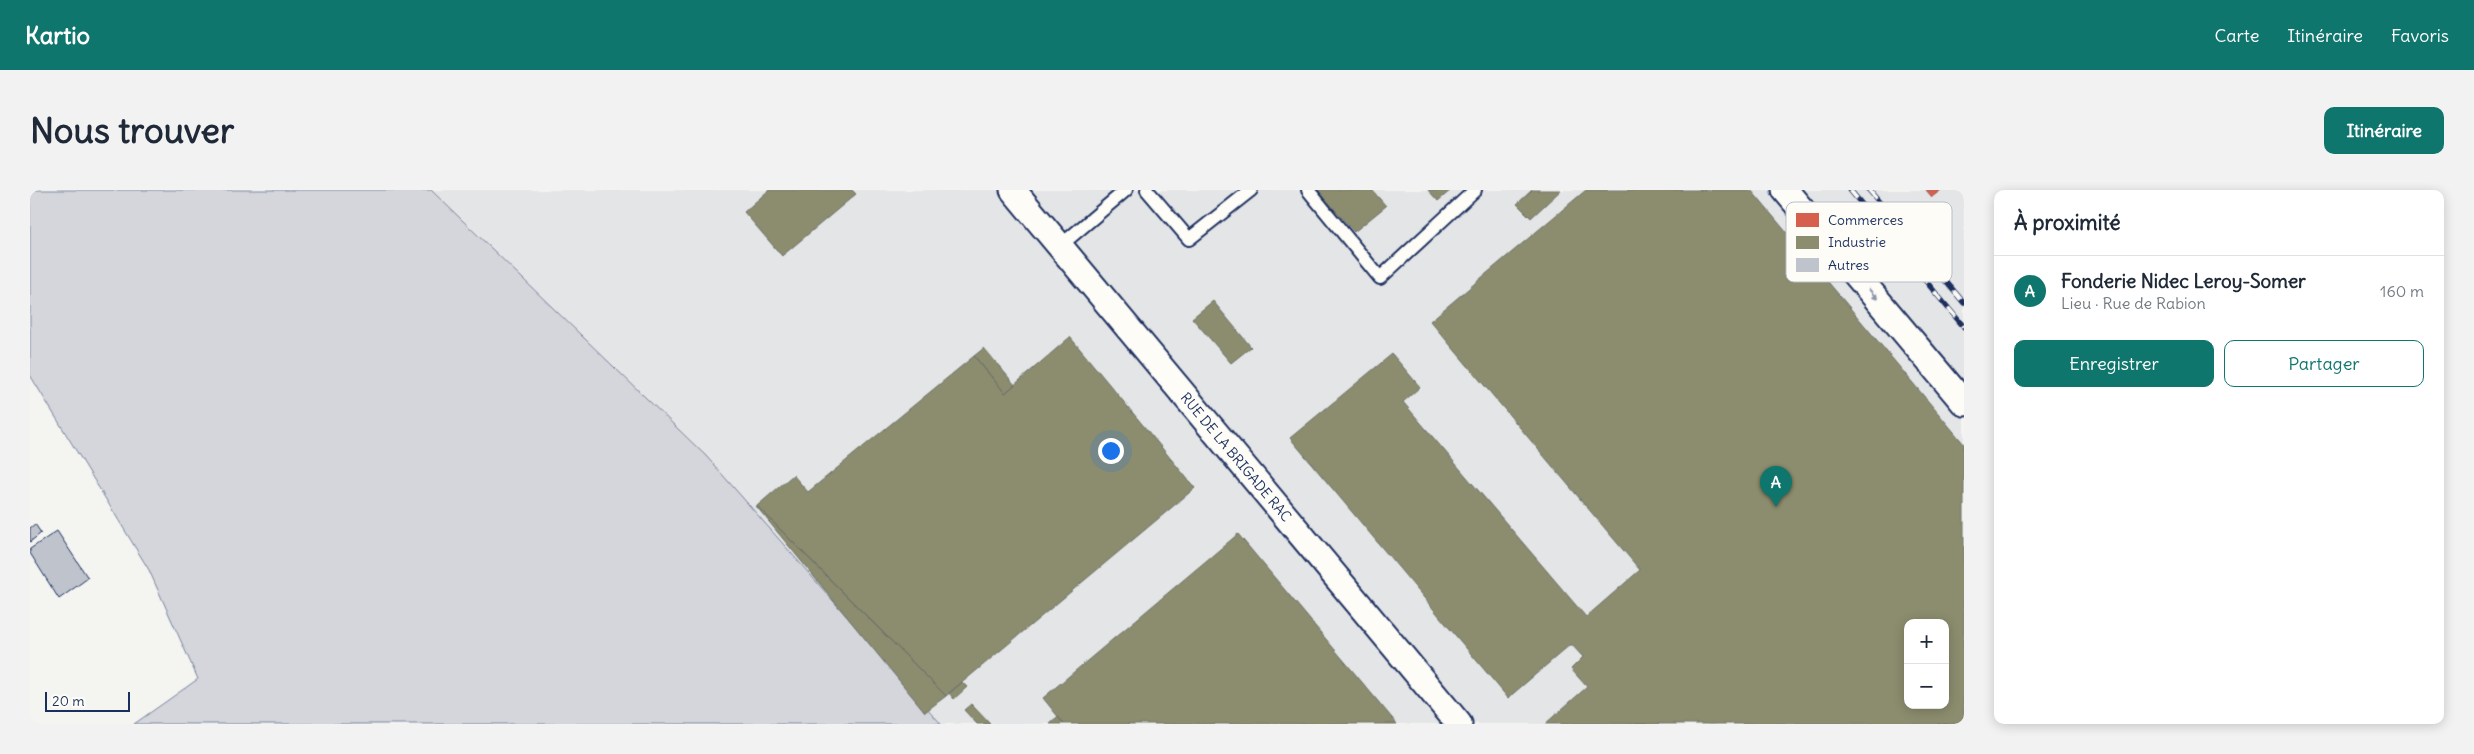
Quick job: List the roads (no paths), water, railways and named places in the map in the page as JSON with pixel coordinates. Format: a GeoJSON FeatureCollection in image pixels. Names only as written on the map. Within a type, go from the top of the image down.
{"type":"FeatureCollection","features":[{"type":"Feature","properties":{"kind":"street","name":"RUE DE LA BRIGADE RAC"},"geometry":{"type":"LineString","coordinates":[[1013,190],[1459,724]]}},
{"type":"Feature","properties":{"kind":"street"},"geometry":{"type":"LineString","coordinates":[[1785,190],[1795,202]]}},
{"type":"Feature","properties":{"kind":"street"},"geometry":{"type":"LineString","coordinates":[[1862,282],[1964,403]]}},
{"type":"Feature","properties":{"kind":"lane"},"geometry":{"type":"LineString","coordinates":[[1060,246],[1126,190]]}},
{"type":"Feature","properties":{"kind":"lane"},"geometry":{"type":"LineString","coordinates":[[1147,190],[1189,239],[1251,190]]}},
{"type":"Feature","properties":{"kind":"lane"},"geometry":{"type":"LineString","coordinates":[[1308,190],[1380,278],[1475,190]]}},
{"type":"Feature","properties":{"kind":"railway"},"geometry":{"type":"LineString","coordinates":[[1850,190],[1860,202]]}},
{"type":"Feature","properties":{"kind":"railway"},"geometry":{"type":"LineString","coordinates":[[1869,190],[1879,202]]}},
{"type":"Feature","properties":{"kind":"railway"},"geometry":{"type":"LineString","coordinates":[[1927,282],[1964,327]]}},
{"type":"Feature","properties":{"kind":"railway"},"geometry":{"type":"LineString","coordinates":[[1946,282],[1964,303]]}},
{"type":"Feature","properties":{"kind":"place","name":"Fonderie Nidec Leroy-Somer"},"geometry":{"type":"Point","coordinates":[1776,507]}}]}
